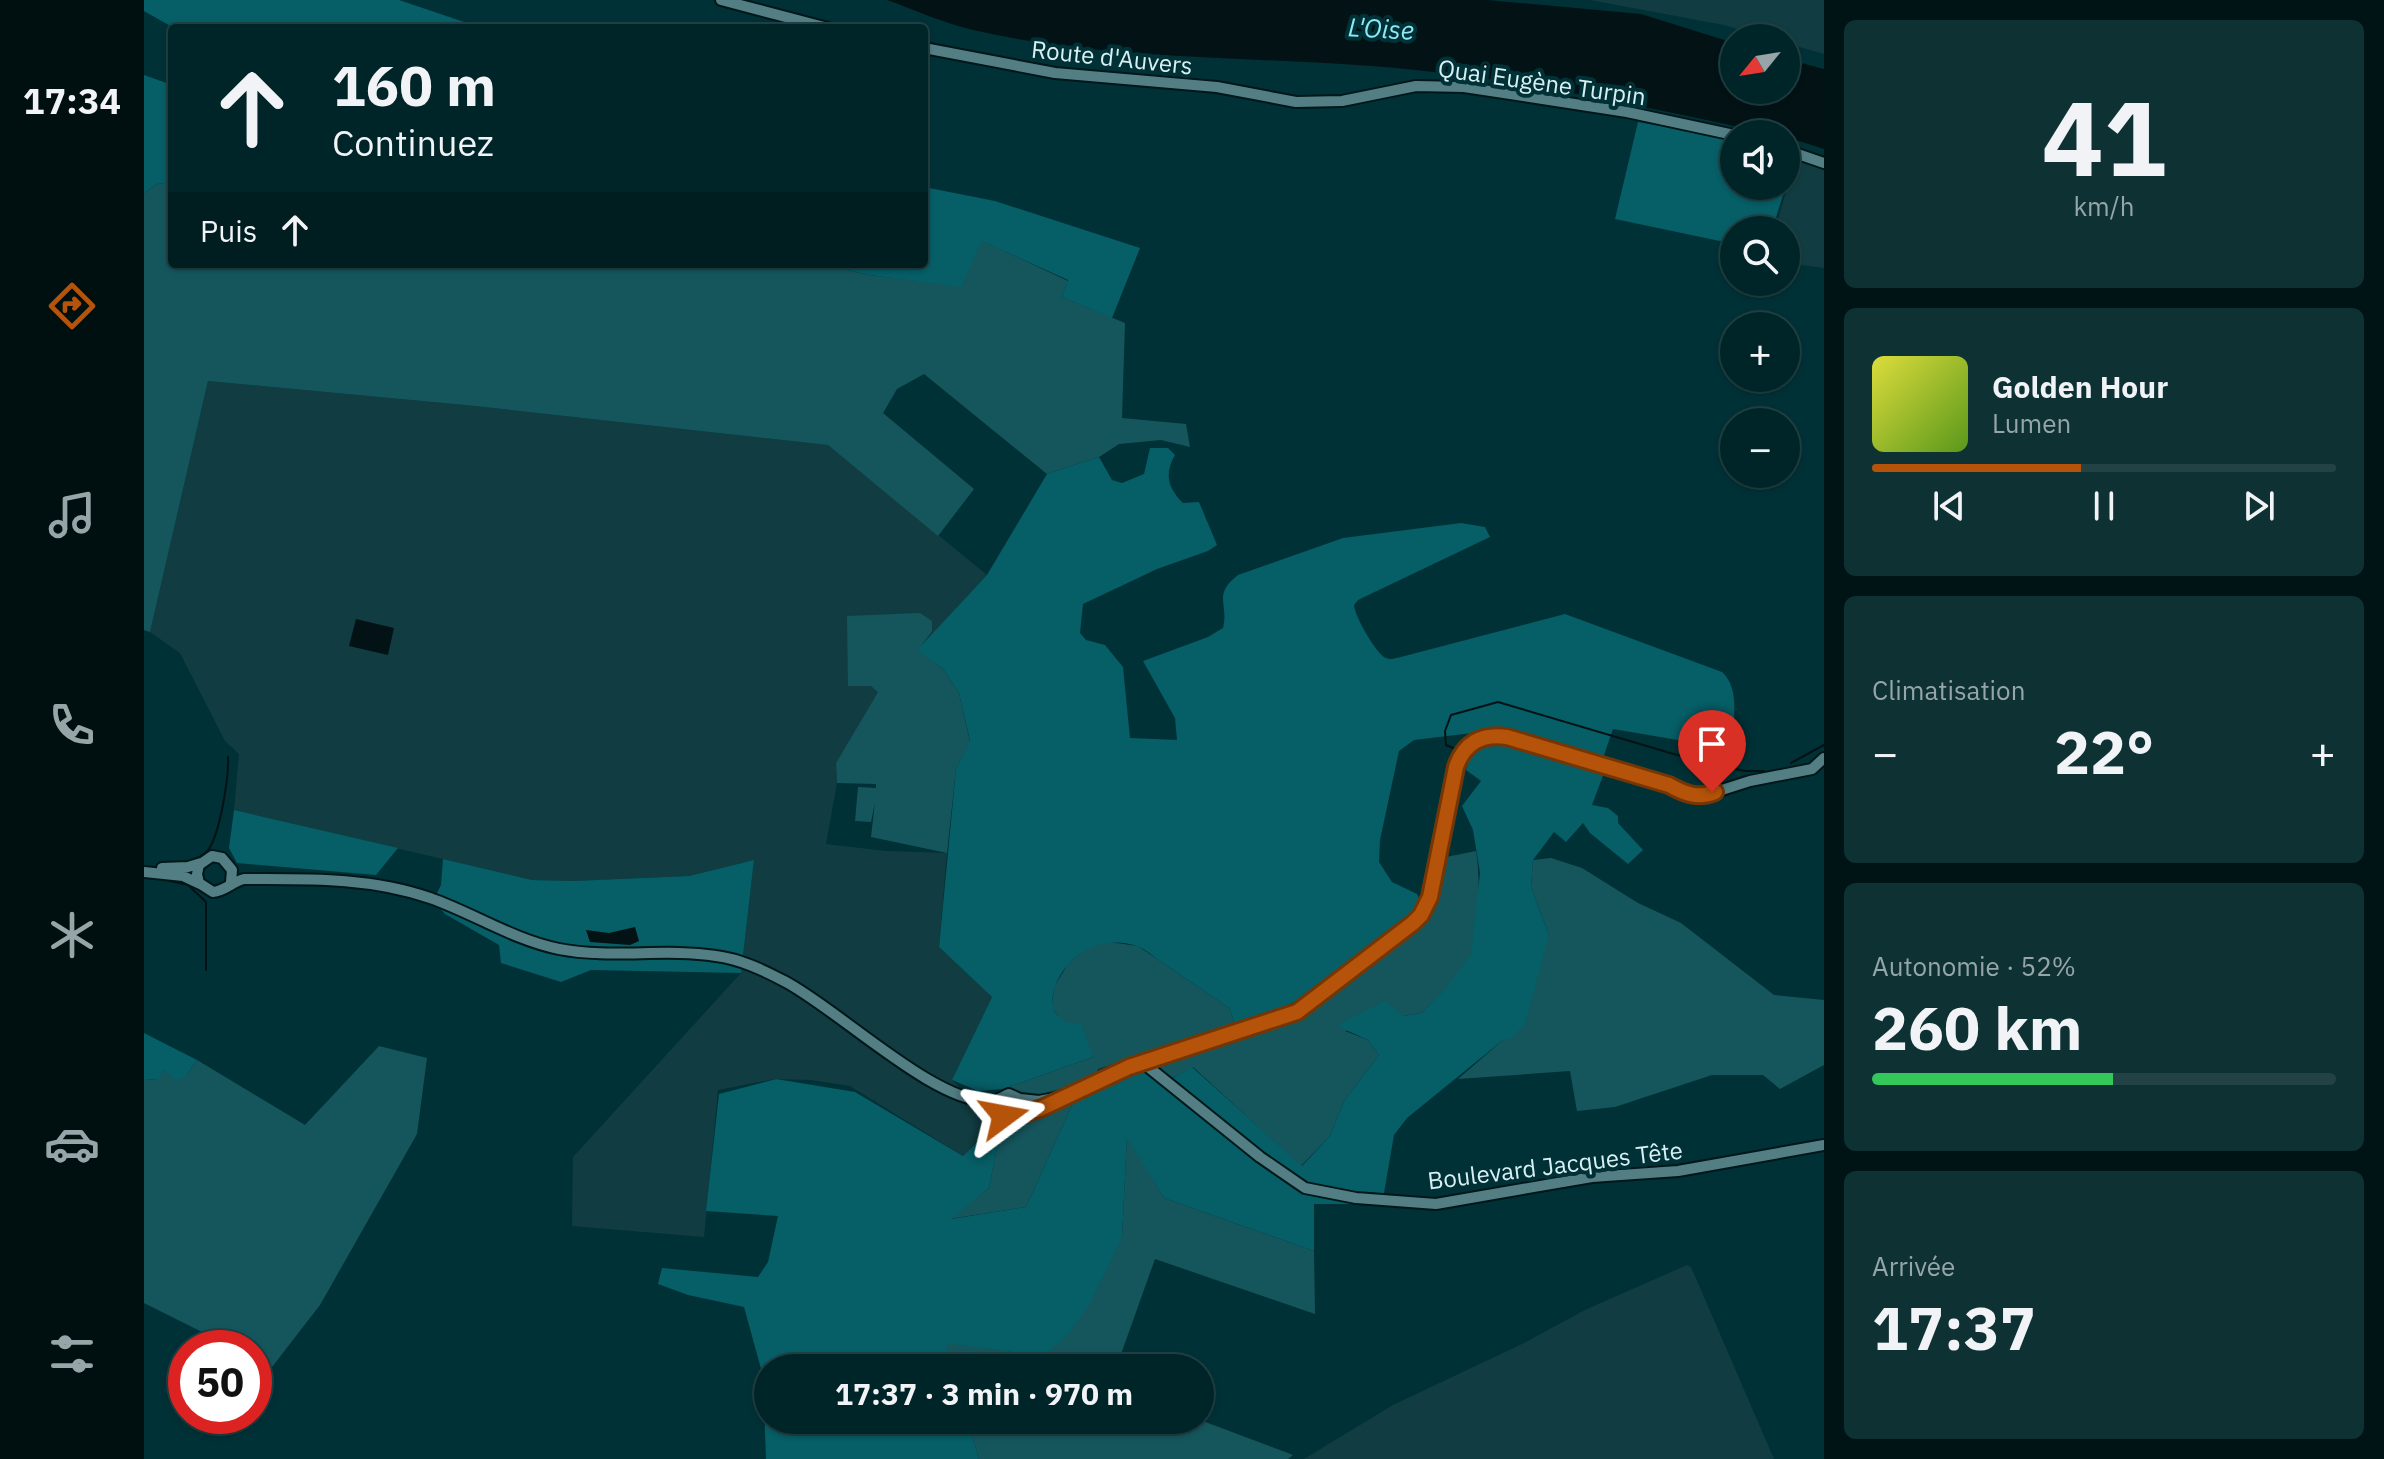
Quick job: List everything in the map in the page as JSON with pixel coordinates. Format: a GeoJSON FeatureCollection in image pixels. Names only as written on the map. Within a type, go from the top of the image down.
{"type":"FeatureCollection","features":[{"type":"Feature","properties":{"kind":"main road"},"geometry":{"type":"LineString","coordinates":[[721,0],[813,24]]}},
{"type":"Feature","properties":{"kind":"main road","name":"Route d'Auvers"},"geometry":{"type":"LineString","coordinates":[[928,49],[1055,73],[1217,87],[1296,102]]}},
{"type":"Feature","properties":{"kind":"main road","name":"Quai Eugène Turpin"},"geometry":{"type":"LineString","coordinates":[[1296,102],[1342,101],[1406,87],[1441,85],[1627,112],[1720,132]]}},
{"type":"Feature","properties":{"kind":"main road"},"geometry":{"type":"LineString","coordinates":[[1800,155],[1824,163]]}},
{"type":"Feature","properties":{"kind":"main road"},"geometry":{"type":"LineString","coordinates":[[727,960],[802,997],[925,1084],[1008,1118],[1042,1108],[1142,1062],[1283,1018],[1303,1008],[1421,915],[1430,897],[1456,767],[1463,751],[1477,740],[1493,736],[1523,741],[1698,792],[1715,792],[1812,769],[1824,758]]}},
{"type":"Feature","properties":{"kind":"main road"},"geometry":{"type":"LineString","coordinates":[[144,870],[188,867],[212,856],[222,858],[232,870],[412,891],[459,908],[522,938],[560,949],[597,953],[691,954],[727,960],[760,969],[805,992],[936,1084],[978,1099],[1000,1099],[1011,1094],[1020,1099],[1039,1101],[1065,1096]]}},
{"type":"Feature","properties":{"kind":"main road"},"geometry":{"type":"LineString","coordinates":[[201,886],[197,874],[202,862]]}},
{"type":"Feature","properties":{"kind":"main road"},"geometry":{"type":"LineString","coordinates":[[144,870],[188,877],[207,891],[217,892],[231,882],[244,879],[309,879]]}},
{"type":"Feature","properties":{"kind":"main road"},"geometry":{"type":"LineString","coordinates":[[231,882],[232,870]]}},
{"type":"Feature","properties":{"kind":"main road","name":"Boulevard Jacques Tête"},"geometry":{"type":"LineString","coordinates":[[1142,1062],[1260,1157],[1305,1188],[1356,1198],[1436,1204],[1592,1177],[1678,1171],[1824,1145]]}},
{"type":"Feature","properties":{"kind":"main road"},"geometry":{"type":"LineString","coordinates":[[999,1112],[1000,1099]]}},
{"type":"Feature","properties":{"kind":"main road"},"geometry":{"type":"LineString","coordinates":[[1018,1115],[1022,1106],[1020,1099]]}},
{"type":"Feature","properties":{"kind":"shaded area"},"geometry":{"type":"Polygon","coordinates":[[[144,0],[399,0],[470,24],[168,25],[144,11],[144,0]]]}},
{"type":"Feature","properties":{"kind":"shaded area"},"geometry":{"type":"Polygon","coordinates":[[[1590,0],[1824,0],[1824,54],[1800,47],[1800,24],[1720,24],[1590,0]]]}},
{"type":"Feature","properties":{"kind":"shaded area"},"geometry":{"type":"Polygon","coordinates":[[[144,75],[168,84],[168,183],[157,184],[144,193],[144,75]]]}},
{"type":"Feature","properties":{"kind":"shaded area"},"geometry":{"type":"Polygon","coordinates":[[[1638,122],[1720,137],[1720,200],[1782,200],[1776,216],[1720,216],[1720,241],[1615,219],[1638,122]]]}},
{"type":"Feature","properties":{"kind":"shaded area"},"geometry":{"type":"Polygon","coordinates":[[[1800,158],[1824,166],[1824,268],[1800,265],[1800,216],[1779,216],[1784,200],[1800,200],[1800,158]]]}},
{"type":"Feature","properties":{"kind":"shaded area"},"geometry":{"type":"Polygon","coordinates":[[[168,183],[168,268],[838,268],[869,275],[961,286],[981,240],[1068,281],[1062,297],[1125,323],[1122,418],[1186,424],[1190,447],[1161,440],[1119,444],[1099,457],[1047,474],[924,374],[897,389],[883,413],[974,489],[938,536],[828,445],[475,406],[208,381],[150,632],[144,630],[144,193],[157,184],[168,183]]]}},
{"type":"Feature","properties":{"kind":"shaded area"},"geometry":{"type":"Polygon","coordinates":[[[928,188],[995,201],[1140,248],[1112,318],[1062,297],[1068,280],[982,241],[961,287],[838,268],[928,268],[928,188]]]}},
{"type":"Feature","properties":{"kind":"shaded area"},"geometry":{"type":"Polygon","coordinates":[[[208,381],[475,406],[828,445],[987,575],[878,692],[836,763],[837,783],[826,844],[886,851],[947,853],[939,947],[992,997],[952,1080],[997,1123],[963,1156],[850,1086],[775,1079],[718,1090],[704,1237],[572,1226],[573,1157],[741,973],[754,860],[689,876],[532,880],[234,810],[239,754],[225,741],[180,653],[150,632],[208,381]]]}},
{"type":"Feature","properties":{"kind":"shaded area"},"geometry":{"type":"Polygon","coordinates":[[[1150,448],[1168,448],[1175,455],[1169,475],[1171,486],[1183,503],[1199,502],[1217,545],[1083,604],[1080,633],[1086,640],[1105,645],[1123,667],[1130,738],[1177,740],[1175,718],[1143,661],[1208,637],[1223,628],[1223,594],[1238,575],[1343,538],[1461,523],[1485,527],[1490,537],[1358,600],[1354,605],[1366,633],[1384,657],[1397,658],[1565,614],[1722,672],[1733,694],[1733,739],[1730,746],[1719,747],[1613,729],[1603,758],[1489,731],[1414,740],[1399,751],[1380,840],[1379,862],[1392,882],[1417,894],[1422,905],[1410,918],[1312,992],[1283,1008],[1235,1024],[1229,1008],[1140,947],[1111,943],[1089,949],[1071,961],[1059,977],[1053,995],[1054,1010],[1063,1020],[1081,1023],[1093,1057],[1003,1089],[978,1091],[952,1080],[992,997],[939,947],[956,769],[970,741],[959,693],[943,669],[917,650],[987,575],[1047,474],[1099,457],[1112,480],[1122,483],[1144,474],[1150,448]]]}},
{"type":"Feature","properties":{"kind":"shaded area"},"geometry":{"type":"Polygon","coordinates":[[[920,613],[932,621],[932,631],[918,650],[943,669],[959,693],[970,742],[956,769],[947,853],[871,837],[875,802],[871,822],[855,821],[858,787],[876,788],[876,784],[837,783],[836,763],[878,692],[871,686],[848,686],[847,616],[920,613]]]}},
{"type":"Feature","properties":{"kind":"shaded area"},"geometry":{"type":"Polygon","coordinates":[[[1480,741],[1528,749],[1604,773],[1592,805],[1608,808],[1618,816],[1618,823],[1643,850],[1628,864],[1590,833],[1583,823],[1566,842],[1554,832],[1533,860],[1531,887],[1549,935],[1525,1024],[1512,1038],[1503,1040],[1407,1118],[1394,1135],[1384,1193],[1389,1204],[1314,1204],[1314,1251],[1164,1198],[1127,1138],[1122,1237],[1090,1303],[1066,1337],[1045,1354],[946,1343],[949,1354],[757,1354],[744,1307],[688,1295],[658,1284],[662,1268],[758,1277],[768,1262],[778,1216],[706,1211],[719,1094],[776,1079],[855,1092],[963,1156],[997,1123],[995,1133],[998,1143],[989,1188],[951,1219],[1026,1207],[1075,1099],[1143,1068],[1173,1078],[1192,1067],[1302,1166],[1330,1136],[1344,1101],[1379,1055],[1368,1040],[1339,1027],[1341,1023],[1385,1001],[1403,1016],[1422,1013],[1446,988],[1471,954],[1480,873],[1473,830],[1462,806],[1481,781],[1466,770],[1473,747],[1480,741]]]}},
{"type":"Feature","properties":{"kind":"shaded area"},"geometry":{"type":"Polygon","coordinates":[[[234,810],[398,848],[376,875],[237,863],[229,848],[234,810]]]}},
{"type":"Feature","properties":{"kind":"shaded area"},"geometry":{"type":"Polygon","coordinates":[[[1476,851],[1478,920],[1470,956],[1454,979],[1422,1013],[1345,1031],[1368,1040],[1379,1055],[1344,1101],[1330,1136],[1301,1166],[1193,1067],[1173,1078],[1154,1066],[1307,1013],[1431,914],[1446,857],[1476,851]]]}},
{"type":"Feature","properties":{"kind":"shaded area"},"geometry":{"type":"Polygon","coordinates":[[[1551,858],[1582,868],[1638,903],[1681,923],[1774,995],[1824,1000],[1824,1065],[1780,1089],[1763,1075],[1712,1075],[1615,1107],[1577,1111],[1570,1071],[1458,1079],[1503,1040],[1549,935],[1531,887],[1533,860],[1551,858]]]}},
{"type":"Feature","properties":{"kind":"shaded area"},"geometry":{"type":"Polygon","coordinates":[[[443,859],[532,880],[573,881],[689,876],[754,860],[741,973],[591,970],[561,982],[501,963],[499,945],[445,914],[433,901],[441,885],[443,859]]]}},
{"type":"Feature","properties":{"kind":"shaded area"},"geometry":{"type":"Polygon","coordinates":[[[1109,942],[1138,946],[1229,1008],[1235,1024],[1098,1069],[1096,1076],[1036,1097],[1003,1089],[1093,1057],[1070,1024],[1061,1021],[1052,1007],[1054,987],[1068,964],[1087,947],[1109,942]]]}},
{"type":"Feature","properties":{"kind":"shaded area"},"geometry":{"type":"Polygon","coordinates":[[[144,1033],[197,1060],[187,1075],[176,1080],[164,1070],[159,1079],[144,1080],[144,1033]]]}},
{"type":"Feature","properties":{"kind":"shaded area"},"geometry":{"type":"Polygon","coordinates":[[[379,1046],[427,1058],[417,1134],[320,1305],[272,1367],[272,1330],[198,1330],[144,1303],[144,1080],[158,1079],[164,1070],[187,1075],[197,1060],[305,1125],[379,1046]]]}},
{"type":"Feature","properties":{"kind":"shaded area"},"geometry":{"type":"Polygon","coordinates":[[[1075,1099],[1026,1207],[949,1219],[989,1188],[998,1143],[1006,1134],[1075,1099]]]}},
{"type":"Feature","properties":{"kind":"shaded area"},"geometry":{"type":"Polygon","coordinates":[[[1127,1136],[1164,1198],[1314,1251],[1315,1314],[1155,1259],[1121,1354],[1043,1354],[1122,1237],[1127,1136]]]}},
{"type":"Feature","properties":{"kind":"shaded area"},"geometry":{"type":"Polygon","coordinates":[[[1687,1265],[1691,1267],[1774,1459],[1304,1459],[1393,1405],[1522,1344],[1585,1310],[1687,1265]]]}},
{"type":"Feature","properties":{"kind":"shaded area"},"geometry":{"type":"Polygon","coordinates":[[[945,1342],[1028,1354],[949,1354],[945,1342]]]}},
{"type":"Feature","properties":{"kind":"shaded area"},"geometry":{"type":"Polygon","coordinates":[[[1214,1425],[1293,1455],[1288,1459],[979,1459],[971,1434],[1214,1434],[1214,1425]]]}},
{"type":"Feature","properties":{"kind":"shaded area"},"geometry":{"type":"Polygon","coordinates":[[[765,1434],[971,1434],[979,1459],[766,1459],[765,1434]]]}},
{"type":"Feature","properties":{"kind":"water","name":"L'Oise"},"geometry":{"type":"Polygon","coordinates":[[[887,0],[1487,0],[1641,14],[1720,39],[1720,104],[1800,104],[1800,63],[1824,69],[1824,149],[1800,141],[1800,120],[1720,120],[1720,123],[1572,93],[1472,77],[1371,66],[1171,56],[1071,47],[1022,40],[940,20],[887,0]]]}},
{"type":"Feature","properties":{"kind":"water"},"geometry":{"type":"Polygon","coordinates":[[[356,619],[394,628],[388,655],[349,646],[356,619]]]}},
{"type":"Feature","properties":{"kind":"water"},"geometry":{"type":"Polygon","coordinates":[[[635,927],[639,941],[630,945],[590,942],[586,930],[609,933],[635,927]]]}},
{"type":"Feature","properties":{"kind":"waterway"},"geometry":{"type":"LineString","coordinates":[[1456,749],[1446,745],[1445,731],[1451,715],[1498,702],[1694,760],[1745,771],[1764,771]]}},
{"type":"Feature","properties":{"kind":"waterway"},"geometry":{"type":"LineString","coordinates":[[1791,763],[1824,745]]}},
{"type":"Feature","properties":{"kind":"waterway"},"geometry":{"type":"LineString","coordinates":[[192,861],[208,850],[216,832],[225,791],[228,757]]}},
{"type":"Feature","properties":{"kind":"waterway"},"geometry":{"type":"LineString","coordinates":[[166,880],[188,885],[206,902],[206,970]]}},
{"type":"Feature","properties":{"kind":"route"},"geometry":{"type":"LineString","coordinates":[[1004,1116],[1011,1118],[1031,1112],[1129,1067],[1297,1012],[1413,923],[1430,897],[1459,758],[1467,746],[1481,738],[1507,737],[1669,785],[1693,796],[1715,792],[1712,792]]}}]}
